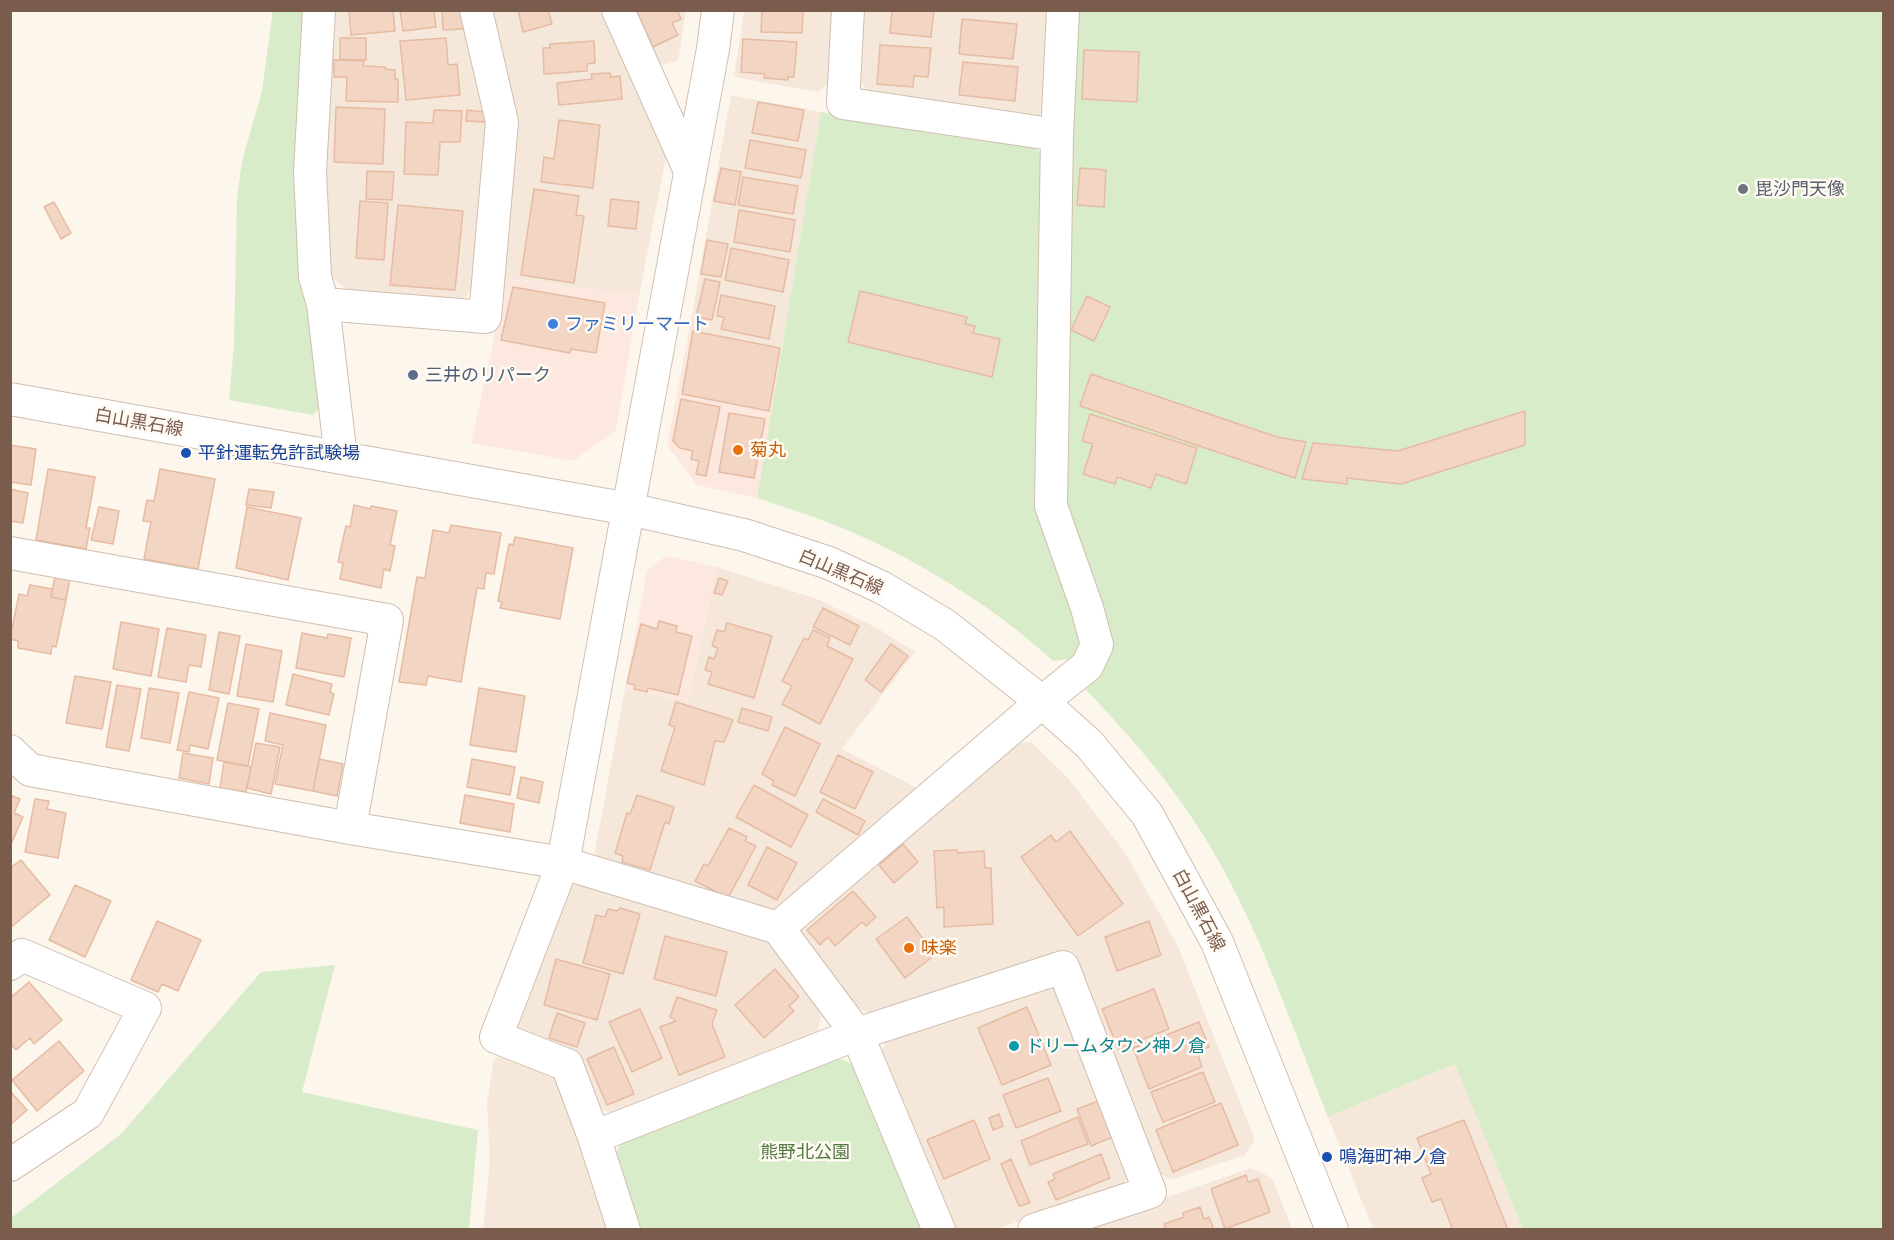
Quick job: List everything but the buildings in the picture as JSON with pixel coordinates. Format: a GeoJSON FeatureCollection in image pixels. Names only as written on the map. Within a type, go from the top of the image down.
{"type":"FeatureCollection","features":[{"type":"Feature","properties":{"kind":"street"},"geometry":{"type":"LineString","coordinates":[[319,10],[310,172],[315,277],[323,304],[340,458]]}},
{"type":"Feature","properties":{"kind":"street"},"geometry":{"type":"LineString","coordinates":[[323,304],[485,317],[502,122],[476,10]]}},
{"type":"Feature","properties":{"kind":"street"},"geometry":{"type":"LineString","coordinates":[[618,10],[690,171]]}},
{"type":"Feature","properties":{"kind":"street"},"geometry":{"type":"LineString","coordinates":[[624,1230],[594,1137],[567,1065],[496,1037],[563,863],[713,48],[718,10]]}},
{"type":"Feature","properties":{"kind":"street"},"geometry":{"type":"LineString","coordinates":[[848,10],[843,103],[1057,135]]}},
{"type":"Feature","properties":{"kind":"street"},"geometry":{"type":"LineString","coordinates":[[778,928],[1087,666],[1097,645],[1087,608],[1051,506],[1057,135],[1063,10]]}},
{"type":"Feature","properties":{"kind":"street","name":"白山黒石線"},"geometry":{"type":"LineString","coordinates":[[10,399],[629,509],[744,535],[829,563],[883,588],[945,625],[1042,702],[1089,744],[1147,814],[1217,942],[1332,1230]]}},
{"type":"Feature","properties":{"kind":"street"},"geometry":{"type":"LineString","coordinates":[[10,553],[387,620],[350,828]]}},
{"type":"Feature","properties":{"kind":"street"},"geometry":{"type":"LineString","coordinates":[[10,751],[30,770],[350,828],[563,863],[778,928],[857,1035],[939,1230]]}},
{"type":"Feature","properties":{"kind":"street"},"geometry":{"type":"LineString","coordinates":[[10,964],[22,955],[145,1008],[88,1113],[10,1165]]}},
{"type":"Feature","properties":{"kind":"street"},"geometry":{"type":"LineString","coordinates":[[594,1137],[857,1035],[1063,967],[1150,1192],[1034,1230]]}},
{"type":"Feature","properties":{"kind":"shaded area"},"geometry":{"type":"Polygon","coordinates":[[[333,11],[464,11],[490,122],[478,284],[459,304],[355,295],[330,276],[325,174],[333,11]]]}},
{"type":"Feature","properties":{"kind":"shaded area"},"geometry":{"type":"Polygon","coordinates":[[[488,11],[609,11],[667,152],[639,296],[500,277],[488,11]]]}},
{"type":"Feature","properties":{"kind":"shaded area"},"geometry":{"type":"Polygon","coordinates":[[[630,11],[686,11],[678,61],[655,67],[630,11]]]}},
{"type":"Feature","properties":{"kind":"shaded area"},"geometry":{"type":"Polygon","coordinates":[[[744,11],[834,11],[830,82],[818,92],[734,77],[744,11]]]}},
{"type":"Feature","properties":{"kind":"shaded area"},"geometry":{"type":"Polygon","coordinates":[[[860,11],[1052,11],[1047,109],[1033,120],[869,93],[857,77],[860,11]]]}},
{"type":"Feature","properties":{"kind":"shaded area"},"geometry":{"type":"Polygon","coordinates":[[[731,95],[821,112],[782,347],[689,331],[731,95]]]}},
{"type":"Feature","properties":{"kind":"shaded area"},"geometry":{"type":"Polygon","coordinates":[[[500,277],[639,296],[616,430],[573,461],[471,443],[493,344],[500,277]]]}},
{"type":"Feature","properties":{"kind":"shaded area"},"geometry":{"type":"Polygon","coordinates":[[[689,331],[782,347],[757,498],[697,485],[667,445],[689,331]]]}},
{"type":"Feature","properties":{"kind":"shaded area"},"geometry":{"type":"Polygon","coordinates":[[[666,556],[717,567],[688,701],[625,689],[647,570],[666,556]]]}},
{"type":"Feature","properties":{"kind":"shaded area"},"geometry":{"type":"Polygon","coordinates":[[[717,567],[817,599],[877,628],[915,652],[842,749],[923,791],[782,907],[763,913],[600,864],[595,851],[625,689],[688,701],[717,567]]]}},
{"type":"Feature","properties":{"kind":"shaded area"},"geometry":{"type":"Polygon","coordinates":[[[1031,742],[1067,777],[1124,851],[1178,946],[1255,1140],[1245,1155],[1170,1180],[1154,1169],[1070,950],[872,1014],[853,1006],[800,940],[803,922],[1010,744],[1031,742]]]}},
{"type":"Feature","properties":{"kind":"shaded area"},"geometry":{"type":"Polygon","coordinates":[[[579,884],[767,941],[823,1008],[817,1033],[615,1116],[597,1106],[579,1055],[519,1033],[512,1020],[570,886],[579,884]]]}},
{"type":"Feature","properties":{"kind":"shaded area"},"geometry":{"type":"Polygon","coordinates":[[[1054,981],[1130,1173],[1122,1186],[997,1229],[956,1229],[949,1226],[880,1052],[891,1034],[1054,981]]]}},
{"type":"Feature","properties":{"kind":"shaded area"},"geometry":{"type":"Polygon","coordinates":[[[502,1053],[562,1079],[609,1229],[483,1230],[490,1162],[487,1102],[494,1059],[502,1053]]]}},
{"type":"Feature","properties":{"kind":"shaded area"},"geometry":{"type":"Polygon","coordinates":[[[1456,1064],[1523,1229],[1373,1229],[1328,1117],[1456,1064]]]}},
{"type":"Feature","properties":{"kind":"shaded area"},"geometry":{"type":"Polygon","coordinates":[[[1251,1168],[1272,1178],[1292,1229],[1072,1230],[1251,1168]]]}},
{"type":"Feature","properties":{"kind":"green space"},"geometry":{"type":"Polygon","coordinates":[[[272,11],[304,11],[302,282],[324,404],[313,415],[229,400],[234,345],[237,199],[242,161],[262,91],[272,11]]]}},
{"type":"Feature","properties":{"kind":"green space"},"geometry":{"type":"Polygon","coordinates":[[[1077,11],[1883,11],[1883,1229],[1523,1229],[1455,1064],[1328,1117],[1267,960],[1211,847],[1177,796],[1152,764],[1086,690],[1114,645],[1066,505],[1070,160],[1077,11]]]}},
{"type":"Feature","properties":{"kind":"green space"},"geometry":{"type":"Polygon","coordinates":[[[821,112],[1034,147],[1044,156],[1038,510],[1085,641],[1076,658],[1053,661],[1002,619],[917,564],[857,534],[757,498],[821,112]]]}},
{"type":"Feature","properties":{"kind":"green space"},"geometry":{"type":"Polygon","coordinates":[[[335,965],[302,1092],[478,1130],[469,1229],[11,1229],[11,1218],[121,1134],[261,972],[335,965]]]}},
{"type":"Feature","properties":{"kind":"green space","name":"熊野北公園"},"geometry":{"type":"Polygon","coordinates":[[[834,1056],[854,1065],[921,1229],[638,1229],[614,1157],[621,1142],[834,1056]]]}},
{"type":"Feature","properties":{"kind":"place","name":"毘沙門天像"},"geometry":{"type":"Point","coordinates":[1743,189]}},
{"type":"Feature","properties":{"kind":"place","name":"ファミリーマート"},"geometry":{"type":"Point","coordinates":[553,324]}},
{"type":"Feature","properties":{"kind":"place","name":"三井のリパーク"},"geometry":{"type":"Point","coordinates":[413,375]}},
{"type":"Feature","properties":{"kind":"place","name":"菊丸"},"geometry":{"type":"Point","coordinates":[738,450]}},
{"type":"Feature","properties":{"kind":"place","name":"平針運転免許試験場"},"geometry":{"type":"Point","coordinates":[186,453]}},
{"type":"Feature","properties":{"kind":"place","name":"味楽"},"geometry":{"type":"Point","coordinates":[909,948]}},
{"type":"Feature","properties":{"kind":"place","name":"ドリームタウン神ノ倉"},"geometry":{"type":"Point","coordinates":[1014,1046]}},
{"type":"Feature","properties":{"kind":"place","name":"鳴海町神ノ倉"},"geometry":{"type":"Point","coordinates":[1327,1157]}}]}
